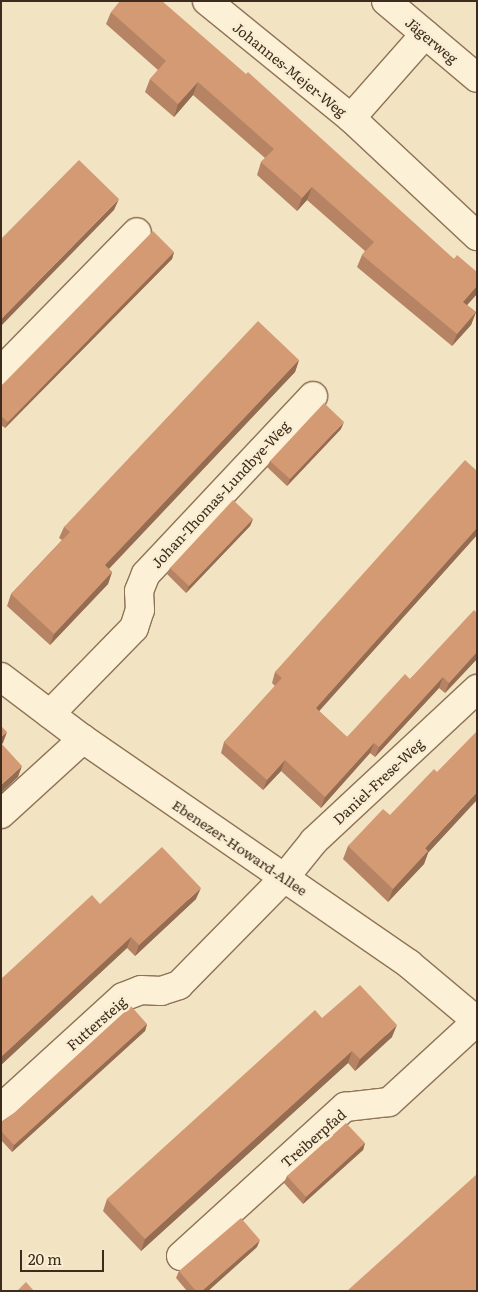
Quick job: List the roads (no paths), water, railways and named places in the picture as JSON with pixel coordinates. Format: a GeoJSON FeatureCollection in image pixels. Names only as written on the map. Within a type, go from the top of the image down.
{"type":"FeatureCollection","features":[{"type":"Feature","properties":{"kind":"street","name":"Johannes-Mejer-Weg"},"geometry":{"type":"LineString","coordinates":[[206,1],[351,118],[477,236]]}},
{"type":"Feature","properties":{"kind":"street","name":"Jägerweg"},"geometry":{"type":"LineString","coordinates":[[386,1],[477,78]]}},
{"type":"Feature","properties":{"kind":"street","name":"Johannes-Mejer-Weg"},"geometry":{"type":"LineString","coordinates":[[351,118],[425,34]]}},
{"type":"Feature","properties":{"kind":"street"},"geometry":{"type":"LineString","coordinates":[[1,371],[137,232]]}},
{"type":"Feature","properties":{"kind":"street","name":"Johan-Thomas-Lundbye-Weg"},"geometry":{"type":"LineString","coordinates":[[50,714],[134,628],[140,610],[139,591],[146,574],[313,396]]}},
{"type":"Feature","properties":{"kind":"street","name":"Ebenezer-Howard-Allee"},"geometry":{"type":"LineString","coordinates":[[1,676],[83,739],[409,964],[477,1021]]}},
{"type":"Feature","properties":{"kind":"street","name":"Daniel-Frese-Weg"},"geometry":{"type":"LineString","coordinates":[[285,877],[314,841],[477,689]]}},
{"type":"Feature","properties":{"kind":"street"},"geometry":{"type":"LineString","coordinates":[[1,814],[83,739]]}},
{"type":"Feature","properties":{"kind":"street","name":"Futtersteig"},"geometry":{"type":"LineString","coordinates":[[1,1108],[124,997],[141,990],[161,991],[179,985],[285,877]]}},
{"type":"Feature","properties":{"kind":"street","name":"Treiberpfad"},"geometry":{"type":"LineString","coordinates":[[181,1256],[344,1107],[389,1102],[477,1021]]}}]}
